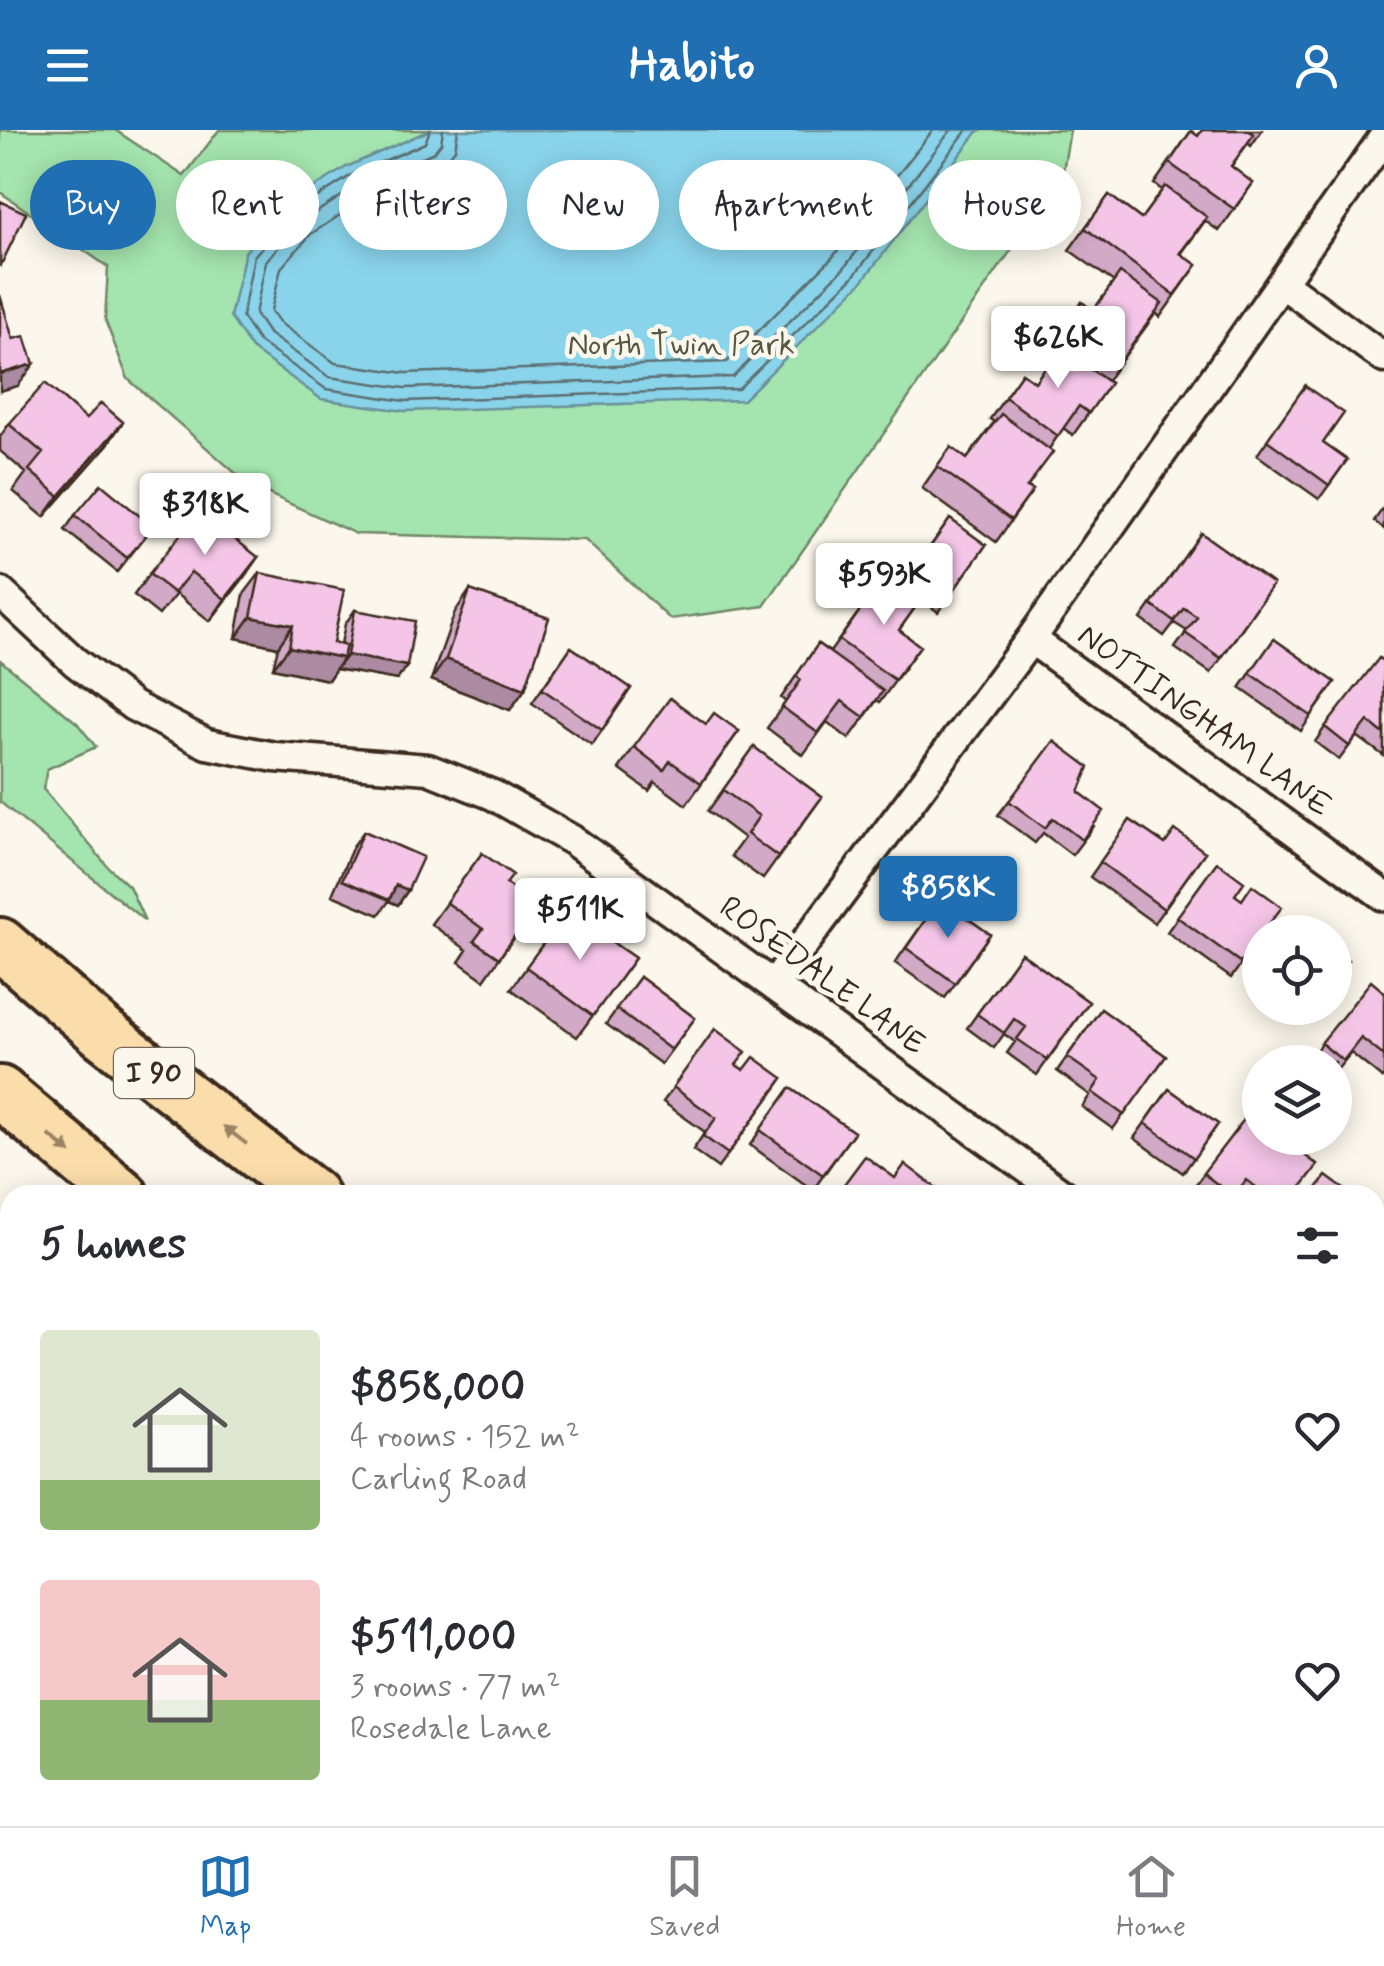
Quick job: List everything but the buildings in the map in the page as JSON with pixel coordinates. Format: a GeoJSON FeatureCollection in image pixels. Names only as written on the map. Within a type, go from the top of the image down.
{"type":"FeatureCollection","features":[{"type":"Feature","properties":{"kind":"highway","name":"I 90"},"geometry":{"type":"LineString","coordinates":[[0,944],[104,1034],[299,1185]]}},
{"type":"Feature","properties":{"kind":"highway"},"geometry":{"type":"LineString","coordinates":[[0,1092],[110,1185]]}},
{"type":"Feature","properties":{"kind":"street"},"geometry":{"type":"LineString","coordinates":[[774,984],[1030,639],[1384,137]]}},
{"type":"Feature","properties":{"kind":"street"},"geometry":{"type":"LineString","coordinates":[[1282,283],[1384,358]]}},
{"type":"Feature","properties":{"kind":"street","name":"ROSEDALE LANE"},"geometry":{"type":"LineString","coordinates":[[0,592],[75,662],[133,706],[207,744],[275,758],[428,769],[493,794],[572,840],[1050,1185]]}},
{"type":"Feature","properties":{"kind":"street","name":"NOTTINGHAM LANE"},"geometry":{"type":"LineString","coordinates":[[1030,639],[1384,896]]}},
{"type":"Feature","properties":{"kind":"green space","name":"North Twin Park"},"geometry":{"type":"Polygon","coordinates":[[[0,130],[115,130],[176,171],[176,250],[319,250],[319,160],[196,160],[219,130],[1070,130],[1065,160],[928,160],[928,250],[1011,250],[764,606],[670,619],[585,540],[356,534],[249,485],[128,379],[105,320],[108,267],[84,250],[156,250],[156,160],[30,160],[30,213],[0,192],[0,130]]]}},
{"type":"Feature","properties":{"kind":"green space"},"geometry":{"type":"Polygon","coordinates":[[[0,660],[77,723],[96,747],[47,769],[43,789],[109,868],[129,886],[145,921],[0,802],[0,660]]]}},
{"type":"Feature","properties":{"kind":"water"},"geometry":{"type":"Polygon","coordinates":[[[430,130],[979,130],[956,160],[928,160],[928,196],[908,222],[908,160],[679,160],[679,250],[886,250],[860,284],[743,400],[404,411],[321,399],[252,349],[230,317],[247,250],[319,250],[319,184],[339,172],[339,250],[507,250],[507,160],[362,160],[430,130]]]}}]}
